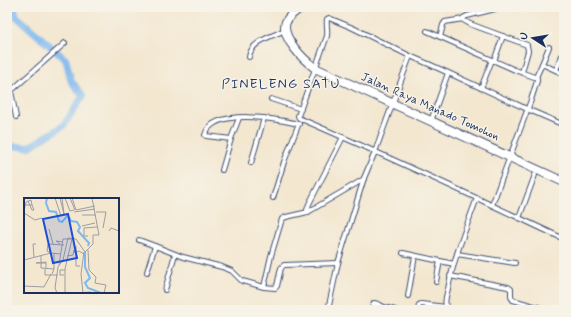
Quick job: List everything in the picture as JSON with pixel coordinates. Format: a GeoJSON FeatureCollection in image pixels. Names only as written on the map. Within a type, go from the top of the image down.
{"type":"FeatureCollection","features":[{"type":"Feature","properties":{"kind":"highway"},"geometry":{"type":"LineString","coordinates":[[285,30],[288,18],[302,7]]}},
{"type":"Feature","properties":{"kind":"highway","name":"Jalan Raya Manado Tomohon"},"geometry":{"type":"LineString","coordinates":[[285,30],[292,44],[300,55],[307,63],[315,68],[564,182]]}},
{"type":"Feature","properties":{"kind":"street"},"geometry":{"type":"LineString","coordinates":[[440,37],[445,22],[463,19],[467,16],[503,7]]}},
{"type":"Feature","properties":{"kind":"street"},"geometry":{"type":"LineString","coordinates":[[563,123],[527,109],[329,18],[326,21],[328,34],[298,116],[301,119],[564,239]]}},
{"type":"Feature","properties":{"kind":"street"},"geometry":{"type":"LineString","coordinates":[[463,19],[465,23],[527,45],[528,51],[522,72]]}},
{"type":"Feature","properties":{"kind":"street"},"geometry":{"type":"LineString","coordinates":[[249,57],[251,50],[259,43],[285,30]]}},
{"type":"Feature","properties":{"kind":"street"},"geometry":{"type":"LineString","coordinates":[[427,32],[536,77]]}},
{"type":"Feature","properties":{"kind":"street"},"geometry":{"type":"LineString","coordinates":[[481,88],[503,36]]}},
{"type":"Feature","properties":{"kind":"street"},"geometry":{"type":"LineString","coordinates":[[9,91],[65,43]]}},
{"type":"Feature","properties":{"kind":"street"},"geometry":{"type":"LineString","coordinates":[[492,205],[537,81],[536,77],[549,47]]}},
{"type":"Feature","properties":{"kind":"street"},"geometry":{"type":"LineString","coordinates":[[556,70],[564,52]]}},
{"type":"Feature","properties":{"kind":"street"},"geometry":{"type":"LineString","coordinates":[[328,310],[338,263],[364,178],[410,56]]}},
{"type":"Feature","properties":{"kind":"street"},"geometry":{"type":"LineString","coordinates":[[7,59],[9,91],[16,117]]}},
{"type":"Feature","properties":{"kind":"street"},"geometry":{"type":"LineString","coordinates":[[542,64],[564,74]]}},
{"type":"Feature","properties":{"kind":"street"},"geometry":{"type":"LineString","coordinates":[[430,121],[448,73]]}},
{"type":"Feature","properties":{"kind":"street"},"geometry":{"type":"LineString","coordinates":[[271,99],[301,109]]}},
{"type":"Feature","properties":{"kind":"street"},"geometry":{"type":"LineString","coordinates":[[222,170],[239,118]]}},
{"type":"Feature","properties":{"kind":"street"},"geometry":{"type":"LineString","coordinates":[[250,163],[264,118]]}},
{"type":"Feature","properties":{"kind":"street"},"geometry":{"type":"LineString","coordinates":[[231,139],[206,136],[206,133],[208,128],[218,120],[226,119],[272,118],[299,124]]}},
{"type":"Feature","properties":{"kind":"street"},"geometry":{"type":"LineString","coordinates":[[273,198],[286,156],[301,119]]}},
{"type":"Feature","properties":{"kind":"street"},"geometry":{"type":"LineString","coordinates":[[308,212],[307,210],[309,204],[343,137]]}},
{"type":"Feature","properties":{"kind":"street"},"geometry":{"type":"LineString","coordinates":[[519,218],[534,175]]}},
{"type":"Feature","properties":{"kind":"street"},"geometry":{"type":"LineString","coordinates":[[264,286],[282,219],[286,216],[308,212],[364,178]]}},
{"type":"Feature","properties":{"kind":"street"},"geometry":{"type":"LineString","coordinates":[[418,310],[419,305],[421,304],[446,309],[446,299],[450,276],[477,198]]}},
{"type":"Feature","properties":{"kind":"street"},"geometry":{"type":"LineString","coordinates":[[139,240],[174,254],[222,267],[232,271],[244,281],[264,286],[277,287],[281,268],[284,265],[338,263]]}},
{"type":"Feature","properties":{"kind":"street"},"geometry":{"type":"LineString","coordinates":[[147,272],[155,246]]}},
{"type":"Feature","properties":{"kind":"street"},"geometry":{"type":"LineString","coordinates":[[403,253],[454,264]]}},
{"type":"Feature","properties":{"kind":"street"},"geometry":{"type":"LineString","coordinates":[[165,290],[174,254]]}},
{"type":"Feature","properties":{"kind":"street"},"geometry":{"type":"LineString","coordinates":[[457,254],[515,263]]}},
{"type":"Feature","properties":{"kind":"street"},"geometry":{"type":"LineString","coordinates":[[408,296],[415,256]]}},
{"type":"Feature","properties":{"kind":"street"},"geometry":{"type":"LineString","coordinates":[[436,282],[440,261]]}},
{"type":"Feature","properties":{"kind":"street"},"geometry":{"type":"LineString","coordinates":[[450,276],[508,287],[511,289],[511,297],[513,300],[534,308],[548,310]]}},
{"type":"Feature","properties":{"kind":"street"},"geometry":{"type":"LineString","coordinates":[[372,310],[374,303],[395,310]]}},
{"type":"Feature","properties":{"kind":"waterway"},"geometry":{"type":"LineString","coordinates":[[7,146],[29,147],[63,126],[83,96],[71,81],[66,60],[16,16],[14,7]]}},
{"type":"Feature","properties":{"kind":"district","name":"PINELENG SATU"},"geometry":{"type":"Point","coordinates":[281,84]}}]}
